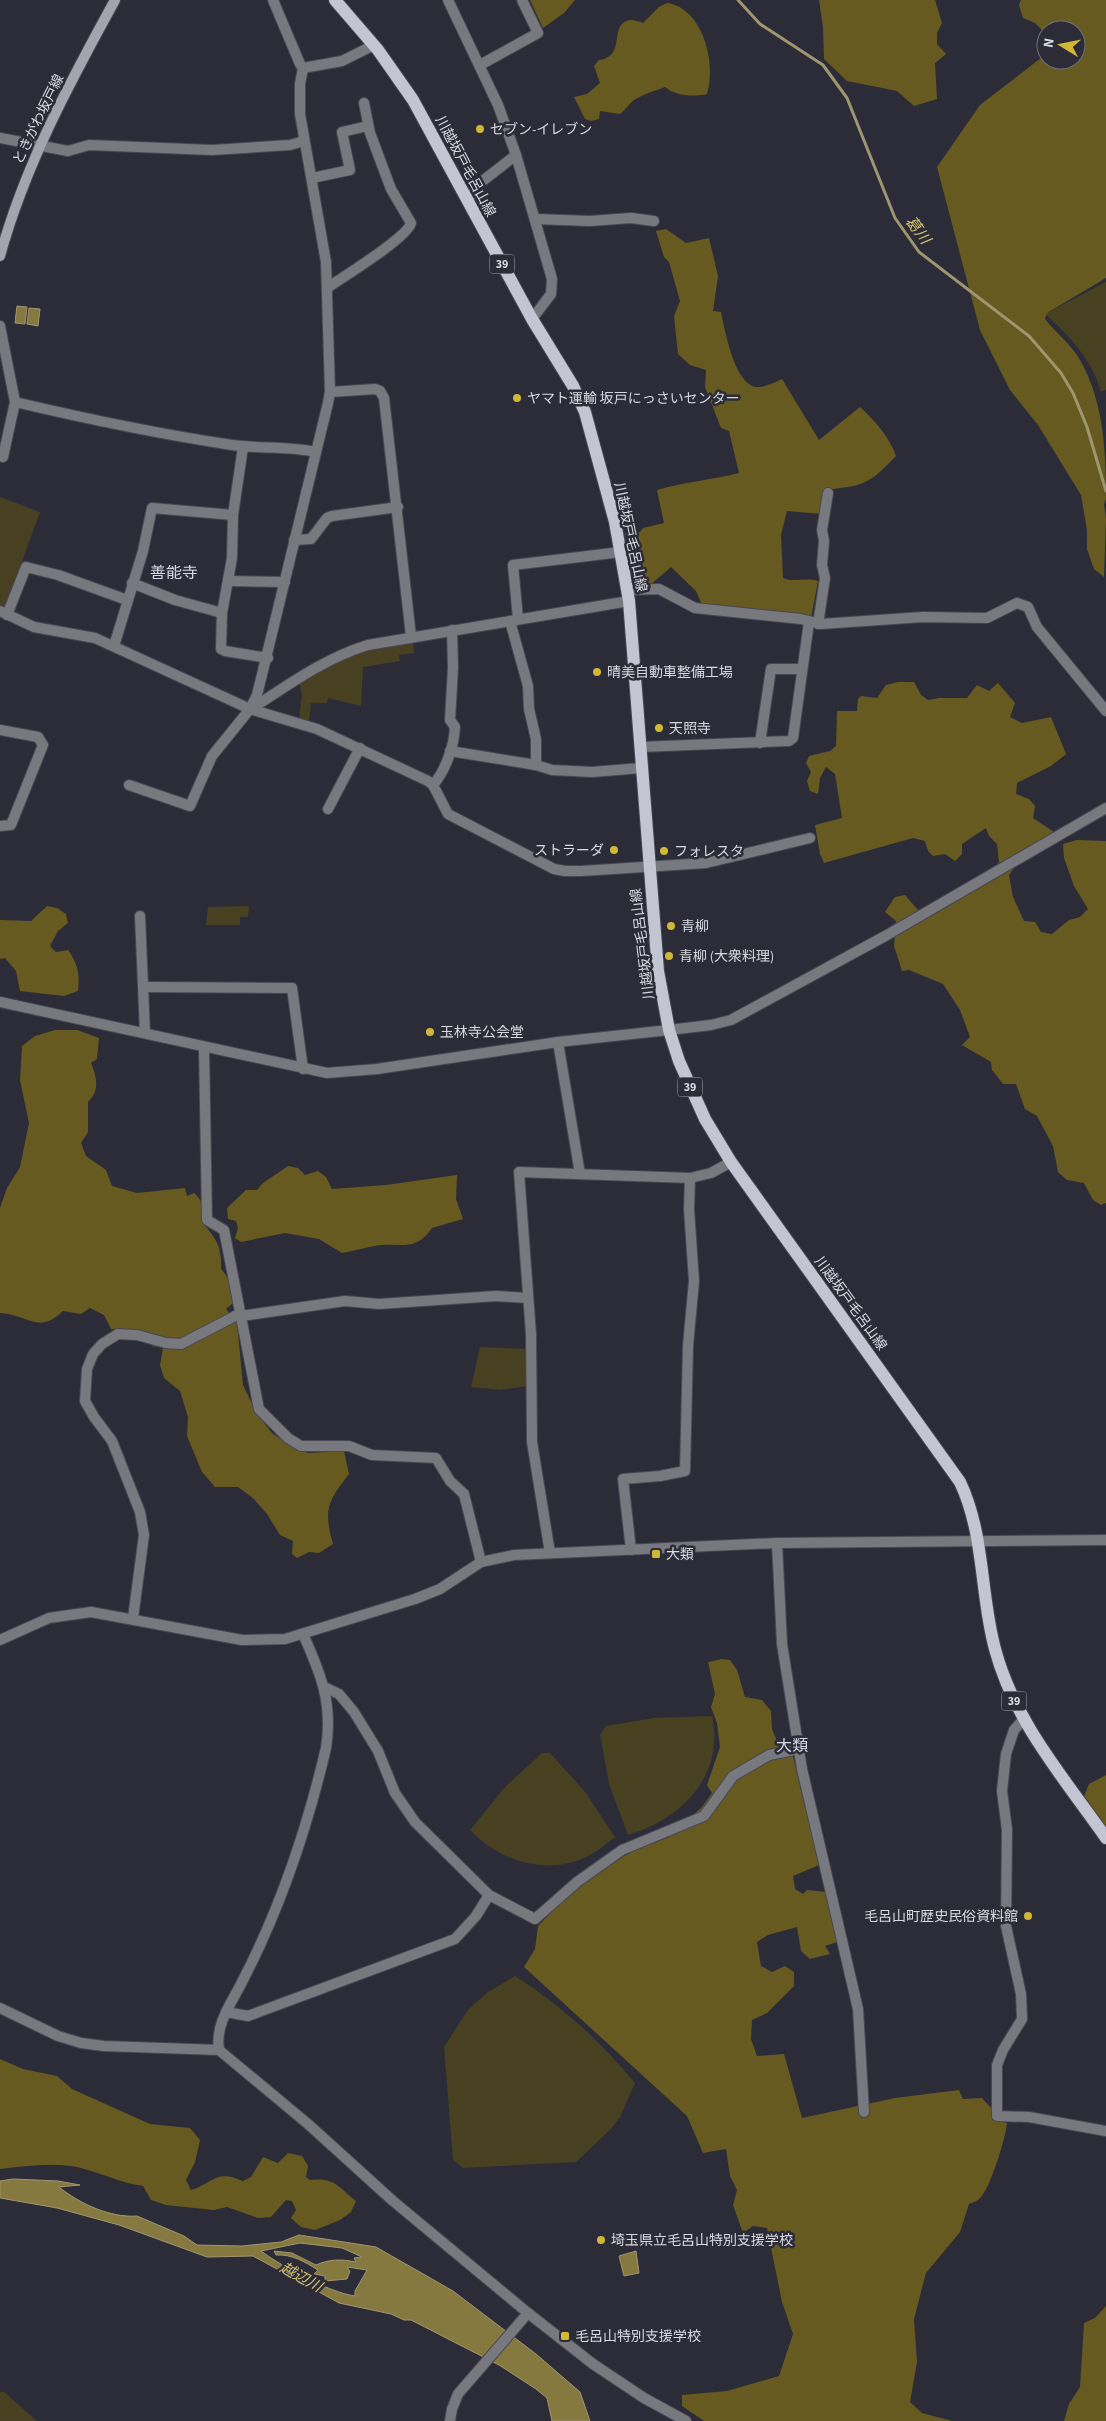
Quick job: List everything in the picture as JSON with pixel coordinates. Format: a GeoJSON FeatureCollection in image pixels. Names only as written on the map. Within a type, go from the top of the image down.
{"type":"FeatureCollection","features":[{"type":"Feature","properties":{"kind":"main road","name":"ときがわ坂戸線"},"geometry":{"type":"LineString","coordinates":[[0,256],[13,209],[39,145],[115,0]]}},
{"type":"Feature","properties":{"kind":"main road","name":"川越坂戸毛呂山線"},"geometry":{"type":"LineString","coordinates":[[334,0],[374,45],[413,100],[532,319],[583,407],[600,465],[621,552],[628,595],[648,868],[658,970],[669,1030],[695,1099],[731,1162],[955,1474],[970,1506],[979,1541],[988,1616],[1004,1680],[1024,1720],[1106,1838]]}},
{"type":"Feature","properties":{"kind":"street"},"geometry":{"type":"LineString","coordinates":[[128,785],[190,806],[212,756],[250,709],[257,695],[268,658],[330,392],[325,248],[300,114],[300,84],[303,68],[274,0]]}},
{"type":"Feature","properties":{"kind":"street"},"geometry":{"type":"LineString","coordinates":[[448,0],[480,65],[516,155],[552,279],[552,288],[547,302],[532,319]]}},
{"type":"Feature","properties":{"kind":"street"},"geometry":{"type":"LineString","coordinates":[[480,65],[538,33],[522,0]]}},
{"type":"Feature","properties":{"kind":"street"},"geometry":{"type":"LineString","coordinates":[[303,68],[342,61],[374,45]]}},
{"type":"Feature","properties":{"kind":"street"},"geometry":{"type":"LineString","coordinates":[[327,288],[410,229],[411,223],[391,188],[368,126],[364,103]]}},
{"type":"Feature","properties":{"kind":"street"},"geometry":{"type":"LineString","coordinates":[[312,178],[350,170],[342,132],[368,126]]}},
{"type":"Feature","properties":{"kind":"street"},"geometry":{"type":"LineString","coordinates":[[0,138],[68,151],[88,145],[212,150],[290,145],[304,141]]}},
{"type":"Feature","properties":{"kind":"street"},"geometry":{"type":"LineString","coordinates":[[467,200],[480,183],[516,155]]}},
{"type":"Feature","properties":{"kind":"street"},"geometry":{"type":"LineString","coordinates":[[535,219],[590,221],[631,218],[654,221]]}},
{"type":"Feature","properties":{"kind":"street"},"geometry":{"type":"LineString","coordinates":[[0,326],[15,402],[3,457],[0,456]]}},
{"type":"Feature","properties":{"kind":"street"},"geometry":{"type":"LineString","coordinates":[[330,392],[375,389],[380,391],[384,398],[398,508],[411,636]]}},
{"type":"Feature","properties":{"kind":"street"},"geometry":{"type":"LineString","coordinates":[[15,402],[84,419],[243,447],[287,448],[316,452]]}},
{"type":"Feature","properties":{"kind":"street"},"geometry":{"type":"LineString","coordinates":[[243,447],[233,515],[232,558],[222,613],[221,649],[225,652],[268,658]]}},
{"type":"Feature","properties":{"kind":"street"},"geometry":{"type":"LineString","coordinates":[[640,747],[760,743],[789,741],[793,738],[802,669],[825,578],[822,565],[824,542],[822,530],[828,493]]}},
{"type":"Feature","properties":{"kind":"street"},"geometry":{"type":"LineString","coordinates":[[114,646],[143,551],[152,508],[233,515]]}},
{"type":"Feature","properties":{"kind":"street"},"geometry":{"type":"LineString","coordinates":[[294,540],[311,539],[327,518],[332,516],[398,508]]}},
{"type":"Feature","properties":{"kind":"street"},"geometry":{"type":"LineString","coordinates":[[536,765],[536,739],[529,709],[528,686],[514,620],[513,565],[621,552]]}},
{"type":"Feature","properties":{"kind":"street"},"geometry":{"type":"LineString","coordinates":[[128,600],[58,575],[26,567],[4,613],[34,627],[95,638],[250,709],[317,729],[360,748],[433,785],[448,814],[554,869],[581,871],[648,868],[717,861],[810,838]]}},
{"type":"Feature","properties":{"kind":"street"},"geometry":{"type":"LineString","coordinates":[[228,581],[285,582]]}},
{"type":"Feature","properties":{"kind":"street"},"geometry":{"type":"LineString","coordinates":[[132,583],[175,600],[222,613]]}},
{"type":"Feature","properties":{"kind":"street"},"geometry":{"type":"LineString","coordinates":[[250,709],[304,675],[352,650],[411,636],[514,620],[658,589],[696,608],[801,619],[814,623],[936,617],[987,618],[1016,603],[1021,603],[1028,607],[1037,627],[1106,711]]}},
{"type":"Feature","properties":{"kind":"street"},"geometry":{"type":"LineString","coordinates":[[433,785],[439,778],[450,751],[455,727],[450,720],[453,668],[452,630]]}},
{"type":"Feature","properties":{"kind":"street"},"geometry":{"type":"LineString","coordinates":[[760,743],[771,669],[802,669]]}},
{"type":"Feature","properties":{"kind":"street"},"geometry":{"type":"LineString","coordinates":[[0,730],[38,737],[43,745],[12,825],[0,826]]}},
{"type":"Feature","properties":{"kind":"street"},"geometry":{"type":"LineString","coordinates":[[328,810],[360,748]]}},
{"type":"Feature","properties":{"kind":"street"},"geometry":{"type":"LineString","coordinates":[[450,751],[536,765],[552,770],[592,772],[641,768]]}},
{"type":"Feature","properties":{"kind":"street"},"geometry":{"type":"LineString","coordinates":[[0,1002],[303,1069],[342,1074],[558,1042],[711,1025],[731,1020],[870,944],[1106,808]]}},
{"type":"Feature","properties":{"kind":"street"},"geometry":{"type":"LineString","coordinates":[[140,916],[145,1033]]}},
{"type":"Feature","properties":{"kind":"street"},"geometry":{"type":"LineString","coordinates":[[143,987],[292,988],[303,1069]]}},
{"type":"Feature","properties":{"kind":"street"},"geometry":{"type":"LineString","coordinates":[[558,1042],[580,1174]]}},
{"type":"Feature","properties":{"kind":"street"},"geometry":{"type":"LineString","coordinates":[[204,1047],[206,1220],[224,1230],[259,1409],[288,1438],[301,1446],[349,1446],[372,1455],[436,1458],[450,1481],[464,1494],[481,1562]]}},
{"type":"Feature","properties":{"kind":"street"},"geometry":{"type":"LineString","coordinates":[[550,1553],[532,1442],[528,1298],[519,1172],[690,1178],[711,1173],[731,1162]]}},
{"type":"Feature","properties":{"kind":"street"},"geometry":{"type":"LineString","coordinates":[[631,1550],[623,1479],[660,1476],[685,1471],[688,1346],[694,1281],[689,1209],[690,1178]]}},
{"type":"Feature","properties":{"kind":"street"},"geometry":{"type":"LineString","coordinates":[[133,1618],[144,1536],[140,1512],[112,1441],[94,1417],[86,1401],[87,1369],[93,1354],[102,1344],[118,1334],[181,1344],[237,1315],[241,1316],[345,1301],[379,1304],[496,1296],[528,1298]]}},
{"type":"Feature","properties":{"kind":"street"},"geometry":{"type":"LineString","coordinates":[[0,1640],[35,1623],[66,1614],[91,1612],[133,1618],[251,1641],[286,1639],[433,1593],[481,1562],[505,1556],[777,1543],[1106,1540]]}},
{"type":"Feature","properties":{"kind":"street"},"geometry":{"type":"LineString","coordinates":[[777,1543],[782,1644],[799,1749],[858,2009],[864,2112]]}},
{"type":"Feature","properties":{"kind":"street"},"geometry":{"type":"LineString","coordinates":[[219,2050],[219,2031],[226,2012],[265,1937],[279,1902],[322,1768],[329,1730],[329,1706],[324,1687],[303,1634]]}},
{"type":"Feature","properties":{"kind":"street"},"geometry":{"type":"LineString","coordinates":[[324,1687],[338,1694],[363,1726],[378,1752],[395,1793],[415,1822],[489,1895],[535,1919],[577,1882],[622,1850],[704,1816],[733,1776],[769,1755],[799,1749]]}},
{"type":"Feature","properties":{"kind":"street"},"geometry":{"type":"LineString","coordinates":[[1024,1720],[1014,1730],[1006,1754],[1002,1791],[1007,1830],[1006,1926],[1021,1994],[1022,2019],[1003,2050],[997,2065],[996,2116],[1029,2117],[1106,2131]]}},
{"type":"Feature","properties":{"kind":"street"},"geometry":{"type":"LineString","coordinates":[[226,2012],[248,2016],[455,1938],[476,1916],[489,1895]]}},
{"type":"Feature","properties":{"kind":"street"},"geometry":{"type":"LineString","coordinates":[[0,2008],[58,2036],[81,2043],[104,2046],[219,2050],[308,2124],[393,2201],[528,2313],[593,2364],[644,2398],[686,2421]]}},
{"type":"Feature","properties":{"kind":"street"},"geometry":{"type":"LineString","coordinates":[[450,2421],[458,2394],[528,2313]]}},
{"type":"Feature","properties":{"kind":"shaded area"},"geometry":{"type":"Polygon","coordinates":[[[530,0],[575,0],[564,13],[543,28],[530,0]]]}},
{"type":"Feature","properties":{"kind":"shaded area"},"geometry":{"type":"Polygon","coordinates":[[[819,0],[935,0],[942,23],[937,33],[937,44],[946,54],[935,63],[937,99],[914,106],[897,91],[847,81],[824,59],[823,27],[819,0]]]}},
{"type":"Feature","properties":{"kind":"shaded area"},"geometry":{"type":"Polygon","coordinates":[[[1021,0],[1106,0],[1106,278],[1047,313],[1045,319],[1073,349],[1080,360],[1088,376],[1099,410],[1105,463],[1104,577],[1094,569],[1087,549],[1087,530],[1081,495],[1038,425],[1010,390],[980,330],[937,167],[980,105],[1036,62],[1036,70],[1086,70],[1086,20],[1036,20],[1036,24],[1023,18],[1019,5],[1021,0]]]}},
{"type":"Feature","properties":{"kind":"shaded area"},"geometry":{"type":"Polygon","coordinates":[[[667,3],[679,7],[690,15],[704,39],[710,68],[710,82],[707,94],[685,95],[665,87],[634,100],[620,114],[600,111],[599,119],[591,121],[585,119],[574,97],[587,94],[600,83],[594,66],[599,60],[608,57],[613,52],[620,27],[624,22],[631,20],[643,23],[659,7],[667,3]]]}},
{"type":"Feature","properties":{"kind":"shaded area"},"geometry":{"type":"Polygon","coordinates":[[[666,229],[686,243],[709,238],[718,276],[713,311],[721,312],[733,357],[744,379],[751,385],[760,387],[782,379],[819,440],[860,407],[881,429],[890,442],[896,456],[879,473],[864,482],[847,487],[824,490],[821,514],[787,511],[781,535],[783,578],[818,581],[811,618],[770,611],[702,605],[696,591],[671,567],[650,585],[635,587],[625,533],[640,532],[643,528],[664,523],[657,490],[739,473],[729,431],[721,428],[705,387],[706,370],[690,365],[678,354],[674,316],[680,301],[669,262],[664,257],[656,231],[666,229]]]}},
{"type":"Feature","properties":{"kind":"shaded area"},"geometry":{"type":"Polygon","coordinates":[[[1106,282],[1106,390],[1101,392],[1092,370],[1079,349],[1045,314],[1106,282]]]}},
{"type":"Feature","properties":{"kind":"shaded area"},"geometry":{"type":"Polygon","coordinates":[[[0,497],[40,512],[5,608],[0,605],[0,497]]]}},
{"type":"Feature","properties":{"kind":"shaded area"},"geometry":{"type":"Polygon","coordinates":[[[413,640],[414,653],[399,655],[400,661],[363,667],[361,706],[328,698],[327,703],[311,703],[309,721],[299,718],[302,695],[299,684],[350,655],[367,649],[413,640]]]}},
{"type":"Feature","properties":{"kind":"shaded area"},"geometry":{"type":"Polygon","coordinates":[[[898,682],[914,682],[921,695],[928,700],[967,698],[977,685],[989,691],[998,683],[1015,703],[1010,717],[1022,723],[1051,717],[1066,754],[1051,766],[1017,783],[1016,794],[1029,799],[1035,806],[1033,818],[1054,832],[1053,842],[1018,864],[1009,875],[1013,897],[1024,921],[1035,922],[1041,932],[1052,934],[1069,920],[1080,917],[1088,909],[1074,886],[1064,858],[1063,844],[1077,840],[1106,841],[1106,1203],[1101,1205],[1093,1200],[1084,1183],[1067,1180],[1058,1172],[1053,1146],[1037,1116],[1025,1109],[1016,1084],[1003,1084],[992,1070],[991,1062],[962,1045],[970,1037],[960,1010],[943,984],[909,970],[902,971],[894,946],[896,921],[885,912],[895,897],[905,895],[918,910],[932,915],[983,885],[999,862],[997,844],[989,836],[986,828],[962,844],[962,854],[955,861],[945,854],[933,856],[928,851],[925,841],[913,838],[824,863],[820,854],[815,825],[842,818],[835,774],[826,767],[820,778],[818,794],[810,791],[807,781],[811,772],[806,763],[809,756],[830,751],[836,746],[837,711],[857,711],[858,699],[861,696],[877,698],[886,685],[898,682]]]}},
{"type":"Feature","properties":{"kind":"shaded area"},"geometry":{"type":"Polygon","coordinates":[[[47,906],[57,908],[66,914],[68,923],[58,931],[50,946],[56,952],[68,950],[78,969],[78,991],[64,996],[20,991],[16,971],[5,958],[0,959],[0,920],[31,921],[47,906]]]}},
{"type":"Feature","properties":{"kind":"shaded area"},"geometry":{"type":"Polygon","coordinates":[[[249,906],[248,917],[240,917],[240,925],[206,925],[208,907],[249,906]]]}},
{"type":"Feature","properties":{"kind":"shaded area"},"geometry":{"type":"Polygon","coordinates":[[[55,1030],[77,1030],[99,1038],[97,1059],[91,1063],[96,1079],[96,1088],[88,1102],[88,1132],[81,1143],[86,1156],[106,1170],[112,1186],[137,1193],[185,1188],[187,1196],[194,1193],[202,1203],[204,1210],[203,1223],[218,1244],[221,1255],[221,1269],[231,1289],[234,1302],[226,1309],[237,1323],[243,1385],[256,1412],[272,1433],[294,1448],[308,1453],[344,1451],[349,1474],[336,1491],[329,1506],[328,1514],[333,1544],[319,1553],[309,1552],[297,1558],[292,1554],[293,1541],[280,1535],[267,1514],[253,1498],[238,1487],[215,1487],[202,1472],[187,1436],[188,1417],[180,1391],[164,1378],[160,1365],[163,1348],[152,1346],[143,1333],[111,1329],[104,1315],[90,1308],[81,1314],[63,1311],[47,1322],[40,1323],[0,1313],[0,1208],[7,1188],[20,1167],[29,1123],[20,1080],[22,1046],[35,1036],[55,1030]]]}},
{"type":"Feature","properties":{"kind":"shaded area"},"geometry":{"type":"Polygon","coordinates":[[[288,1166],[298,1168],[305,1175],[318,1171],[326,1177],[332,1189],[386,1185],[457,1175],[456,1199],[463,1219],[432,1228],[421,1240],[415,1243],[382,1245],[342,1253],[319,1239],[285,1233],[241,1242],[235,1238],[238,1228],[236,1221],[228,1219],[227,1208],[246,1190],[257,1190],[263,1183],[288,1166]]]}},
{"type":"Feature","properties":{"kind":"shaded area"},"geometry":{"type":"Polygon","coordinates":[[[480,1347],[527,1349],[527,1386],[500,1390],[471,1387],[480,1347]]]}},
{"type":"Feature","properties":{"kind":"shaded area"},"geometry":{"type":"Polygon","coordinates":[[[722,1659],[730,1660],[737,1670],[745,1697],[762,1700],[771,1711],[772,1729],[777,1741],[789,1740],[819,1865],[793,1876],[795,1889],[803,1894],[807,1890],[826,1892],[837,1942],[825,1946],[830,1954],[810,1959],[801,1951],[797,1927],[768,1935],[757,1942],[761,1966],[772,1972],[785,1966],[794,1972],[794,1986],[767,2013],[752,2020],[751,2039],[757,2056],[784,2054],[802,2118],[895,2098],[959,2090],[963,2099],[982,2098],[991,2108],[992,2120],[1007,2123],[1001,2151],[984,2193],[975,2202],[969,2204],[960,2232],[926,2273],[914,2319],[917,2362],[910,2402],[922,2413],[952,2421],[704,2421],[682,2406],[682,2395],[727,2391],[779,2376],[793,2334],[782,2302],[767,2228],[753,2226],[743,2233],[733,2205],[737,2190],[730,2176],[726,2149],[703,2153],[687,2116],[524,1967],[535,1949],[538,1926],[569,1894],[604,1868],[633,1851],[669,1837],[702,1807],[712,1793],[707,1785],[720,1747],[717,1723],[711,1707],[715,1694],[708,1662],[722,1659]]]}},
{"type":"Feature","properties":{"kind":"shaded area"},"geometry":{"type":"Polygon","coordinates":[[[712,1716],[714,1737],[712,1757],[705,1775],[695,1792],[682,1806],[666,1818],[648,1828],[628,1835],[609,1784],[600,1735],[606,1726],[654,1718],[712,1716]]]}},
{"type":"Feature","properties":{"kind":"shaded area"},"geometry":{"type":"Polygon","coordinates":[[[542,1753],[550,1753],[586,1793],[615,1837],[590,1855],[571,1863],[539,1865],[524,1862],[495,1850],[470,1830],[506,1786],[542,1753]]]}},
{"type":"Feature","properties":{"kind":"shaded area"},"geometry":{"type":"Polygon","coordinates":[[[1106,1775],[1106,1830],[1088,1805],[1084,1796],[1089,1784],[1106,1775]]]}},
{"type":"Feature","properties":{"kind":"shaded area"},"geometry":{"type":"Polygon","coordinates":[[[515,1976],[549,1999],[580,2025],[635,2083],[620,2117],[611,2129],[576,2162],[463,2168],[453,2160],[444,2047],[468,2010],[488,1992],[515,1976]]]}},
{"type":"Feature","properties":{"kind":"shaded area"},"geometry":{"type":"Polygon","coordinates":[[[0,2059],[23,2069],[57,2076],[72,2089],[150,2124],[190,2128],[200,2140],[195,2162],[186,2180],[191,2190],[221,2176],[243,2181],[251,2177],[263,2157],[278,2163],[288,2153],[302,2156],[308,2166],[306,2177],[310,2180],[325,2180],[336,2184],[356,2201],[351,2212],[340,2220],[315,2230],[301,2227],[291,2218],[296,2210],[292,2201],[286,2200],[271,2217],[258,2218],[227,2207],[214,2210],[166,2205],[151,2200],[143,2186],[77,2167],[48,2165],[0,2169],[0,2059]]]}},
{"type":"Feature","properties":{"kind":"shaded area"},"geometry":{"type":"Polygon","coordinates":[[[1106,2306],[1106,2421],[1064,2421],[1069,2404],[1080,2387],[1084,2323],[1095,2318],[1106,2306]]]}},
{"type":"Feature","properties":{"kind":"shaded area"},"geometry":{"type":"Polygon","coordinates":[[[0,2392],[4,2392],[37,2421],[0,2421],[0,2392]]]}},
{"type":"Feature","properties":{"kind":"water"},"geometry":{"type":"Polygon","coordinates":[[[17,306],[27,307],[25,324],[15,323],[17,306]]]}},
{"type":"Feature","properties":{"kind":"water"},"geometry":{"type":"Polygon","coordinates":[[[29,308],[40,309],[38,326],[27,324],[29,308]]]}},
{"type":"Feature","properties":{"kind":"water","name":"越辺川"},"geometry":{"type":"Polygon","coordinates":[[[13,2179],[58,2181],[80,2185],[59,2187],[76,2199],[96,2209],[117,2215],[137,2216],[184,2236],[197,2245],[242,2246],[281,2242],[299,2235],[376,2247],[453,2291],[536,2354],[580,2392],[590,2421],[552,2421],[547,2398],[536,2389],[499,2365],[411,2320],[404,2320],[391,2314],[339,2303],[253,2256],[207,2257],[119,2225],[57,2208],[0,2198],[0,2181],[13,2179]],[[300,2243],[261,2251],[306,2278],[332,2290],[355,2296],[355,2291],[367,2270],[347,2267],[350,2271],[347,2279],[325,2281],[325,2276],[314,2274],[318,2270],[303,2261],[293,2257],[276,2255],[274,2251],[292,2253],[316,2265],[336,2260],[356,2262],[354,2258],[362,2257],[342,2248],[300,2243]]]}},
{"type":"Feature","properties":{"kind":"water"},"geometry":{"type":"Polygon","coordinates":[[[636,2251],[639,2273],[624,2276],[619,2256],[636,2251]]]}},
{"type":"Feature","properties":{"kind":"waterway","name":"葛川"},"geometry":{"type":"LineString","coordinates":[[738,0],[760,24],[823,65],[847,98],[895,218],[919,252],[1029,336],[1061,373],[1073,393],[1087,427],[1106,491]]}},
{"type":"Feature","properties":{"kind":"place","name":"セブン-イレブン"},"geometry":{"type":"Point","coordinates":[480,129]}},
{"type":"Feature","properties":{"kind":"place","name":"ヤマト運輸 坂戸にっさいセンター"},"geometry":{"type":"Point","coordinates":[517,398]}},
{"type":"Feature","properties":{"kind":"place","name":"晴美自動車整備工場"},"geometry":{"type":"Point","coordinates":[597,672]}},
{"type":"Feature","properties":{"kind":"place","name":"天照寺"},"geometry":{"type":"Point","coordinates":[659,728]}},
{"type":"Feature","properties":{"kind":"place","name":"ストラーダ"},"geometry":{"type":"Point","coordinates":[614,850]}},
{"type":"Feature","properties":{"kind":"place","name":"フォレスタ"},"geometry":{"type":"Point","coordinates":[664,851]}},
{"type":"Feature","properties":{"kind":"place","name":"青柳"},"geometry":{"type":"Point","coordinates":[671,926]}},
{"type":"Feature","properties":{"kind":"place","name":"青柳 (大衆料理)"},"geometry":{"type":"Point","coordinates":[669,956]}},
{"type":"Feature","properties":{"kind":"place","name":"玉林寺公会堂"},"geometry":{"type":"Point","coordinates":[430,1032]}},
{"type":"Feature","properties":{"kind":"place","name":"大類"},"geometry":{"type":"Point","coordinates":[656,1554]}},
{"type":"Feature","properties":{"kind":"place","name":"毛呂山町歴史民俗資料館"},"geometry":{"type":"Point","coordinates":[1028,1916]}},
{"type":"Feature","properties":{"kind":"place","name":"埼玉県立毛呂山特別支援学校"},"geometry":{"type":"Point","coordinates":[601,2240]}},
{"type":"Feature","properties":{"kind":"place","name":"毛呂山特別支援学校"},"geometry":{"type":"Point","coordinates":[565,2336]}},
{"type":"Feature","properties":{"kind":"district","name":"善能寺"},"geometry":{"type":"Point","coordinates":[174,572]}},
{"type":"Feature","properties":{"kind":"district","name":"大類"},"geometry":{"type":"Point","coordinates":[792,1745]}}]}
